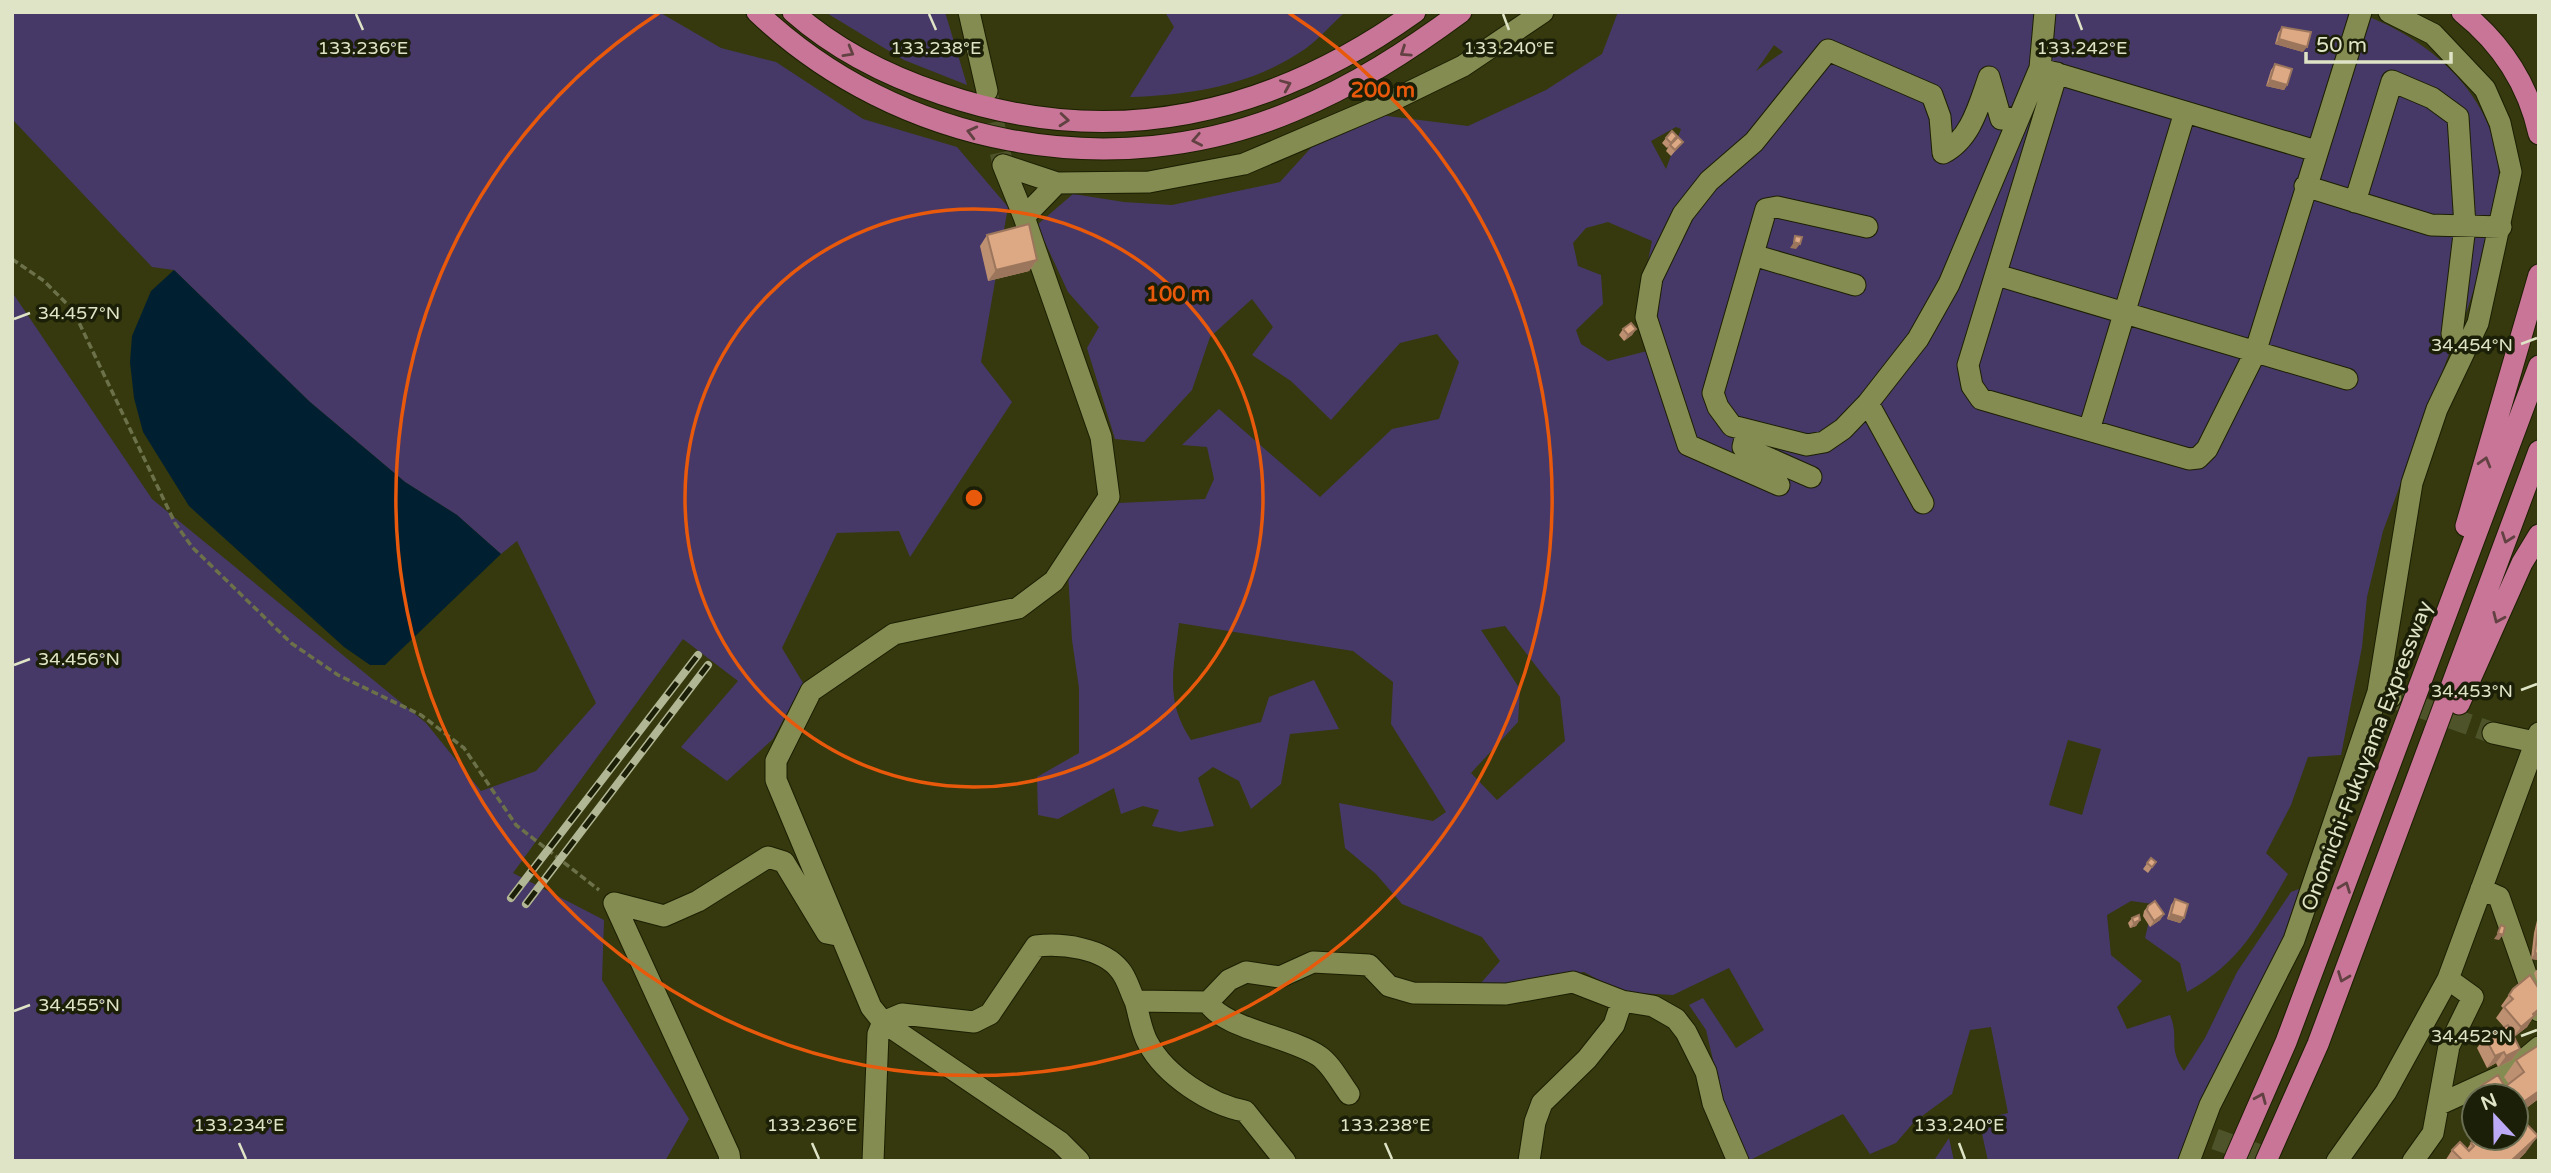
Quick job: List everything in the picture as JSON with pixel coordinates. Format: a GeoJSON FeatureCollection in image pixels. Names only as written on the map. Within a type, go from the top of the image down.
{"type":"FeatureCollection","features":[{"type":"Feature","properties":{"kind":"highway"},"geometry":{"type":"LineString","coordinates":[[757,12],[790,42],[828,70],[914,114],[1009,142],[1056,148],[1106,150],[1198,141],[1291,112],[1378,68],[1461,12]]}},
{"type":"Feature","properties":{"kind":"highway"},"geometry":{"type":"LineString","coordinates":[[793,12],[840,47],[921,88],[1013,114],[1106,123],[1158,120],[1234,104],[1335,63],[1415,12]]}},
{"type":"Feature","properties":{"kind":"highway"},"geometry":{"type":"LineString","coordinates":[[2462,12],[2515,68],[2535,114],[2539,134]]}},
{"type":"Feature","properties":{"kind":"highway"},"geometry":{"type":"LineString","coordinates":[[2418,692],[2539,275]]}},
{"type":"Feature","properties":{"kind":"highway","name":"Onomichi-Fukuyama Expressway"},"geometry":{"type":"LineString","coordinates":[[2234,1161],[2286,1042],[2539,366]]}},
{"type":"Feature","properties":{"kind":"highway"},"geometry":{"type":"LineString","coordinates":[[2266,1161],[2318,1044],[2403,822],[2539,451]]}},
{"type":"Feature","properties":{"kind":"highway"},"geometry":{"type":"LineString","coordinates":[[2403,822],[2522,563],[2539,535]]}},
{"type":"Feature","properties":{"kind":"street"},"geometry":{"type":"LineString","coordinates":[[969,12],[987,91]]}},
{"type":"Feature","properties":{"kind":"street"},"geometry":{"type":"LineString","coordinates":[[1079,1161],[1060,1142],[883,1022],[872,1007],[776,780],[776,761],[811,691],[894,634],[1018,608],[1054,581],[1109,497],[1101,437],[1024,217],[1003,165],[1057,183],[1149,182],[1244,164],[1387,103],[1463,66],[1543,12]]}},
{"type":"Feature","properties":{"kind":"street"},"geometry":{"type":"LineString","coordinates":[[2045,12],[2049,71],[1997,275],[1968,365],[1972,386],[1982,399],[2189,459],[2198,458],[2207,449],[2255,353],[2361,12]]}},
{"type":"Feature","properties":{"kind":"street"},"geometry":{"type":"LineString","coordinates":[[2189,1161],[2207,1136],[2210,1105],[2294,940],[2385,695],[2412,483],[2437,409],[2478,323],[2511,172],[2500,122],[2485,89],[2433,34],[2389,12]]}},
{"type":"Feature","properties":{"kind":"street"},"geometry":{"type":"LineString","coordinates":[[1779,485],[1688,445],[1646,317],[1652,278],[1683,214],[1709,181],[1754,142],[1828,50],[1932,95],[1940,117],[1943,152],[1955,146],[1974,119],[1989,77],[2001,119],[2019,117]]}},
{"type":"Feature","properties":{"kind":"street"},"geometry":{"type":"LineString","coordinates":[[2049,71],[2316,151]]}},
{"type":"Feature","properties":{"kind":"street"},"geometry":{"type":"LineString","coordinates":[[1867,227],[1777,207],[1766,209],[1713,393],[1718,407],[1732,426],[1807,445],[1824,442],[1843,429],[1868,403],[1918,339],[1950,284],[2019,117],[2049,71]]}},
{"type":"Feature","properties":{"kind":"street"},"geometry":{"type":"LineString","coordinates":[[2355,202],[2392,81],[2432,98],[2458,117],[2465,226],[2452,334]]}},
{"type":"Feature","properties":{"kind":"street"},"geometry":{"type":"LineString","coordinates":[[2089,430],[2185,112]]}},
{"type":"Feature","properties":{"kind":"street"},"geometry":{"type":"LineString","coordinates":[[1024,217],[1057,183]]}},
{"type":"Feature","properties":{"kind":"street"},"geometry":{"type":"LineString","coordinates":[[2305,186],[2431,225],[2501,227]]}},
{"type":"Feature","properties":{"kind":"street"},"geometry":{"type":"LineString","coordinates":[[1753,255],[1855,285]]}},
{"type":"Feature","properties":{"kind":"street"},"geometry":{"type":"LineString","coordinates":[[1997,275],[2124,315],[2347,379]]}},
{"type":"Feature","properties":{"kind":"street"},"geometry":{"type":"LineString","coordinates":[[1868,403],[1923,503]]}},
{"type":"Feature","properties":{"kind":"street"},"geometry":{"type":"LineString","coordinates":[[1747,430],[1744,447],[1811,477]]}},
{"type":"Feature","properties":{"kind":"street"},"geometry":{"type":"LineString","coordinates":[[2337,1161],[2386,1092],[2448,979],[2538,740],[2493,733]]}},
{"type":"Feature","properties":{"kind":"street"},"geometry":{"type":"LineString","coordinates":[[614,903],[664,916],[698,901],[768,857],[784,862],[827,933],[842,936]]}},
{"type":"Feature","properties":{"kind":"street"},"geometry":{"type":"LineString","coordinates":[[2481,890],[2499,897],[2539,1011]]}},
{"type":"Feature","properties":{"kind":"street"},"geometry":{"type":"LineString","coordinates":[[614,903],[730,1161]]}},
{"type":"Feature","properties":{"kind":"street"},"geometry":{"type":"LineString","coordinates":[[873,1161],[878,1034],[883,1022],[902,1014],[974,1021],[990,1014],[1028,955],[1036,946],[1044,945],[1091,951],[1108,958],[1122,971],[1135,1001],[1148,1044],[1175,1073],[1205,1099],[1223,1107],[1245,1111],[1285,1161]]}},
{"type":"Feature","properties":{"kind":"street"},"geometry":{"type":"LineString","coordinates":[[1208,1002],[1229,980],[1246,972],[1280,977],[1312,962],[1368,965],[1389,986],[1413,993],[1506,994],[1573,982],[1622,1001],[1653,1006],[1676,1019],[1686,1032],[1706,1072],[1713,1103],[1738,1161]]}},
{"type":"Feature","properties":{"kind":"street"},"geometry":{"type":"LineString","coordinates":[[2413,1161],[2433,1133],[2449,1046],[2473,997],[2448,979]]}},
{"type":"Feature","properties":{"kind":"street"},"geometry":{"type":"LineString","coordinates":[[1135,1001],[1208,1002],[1222,1017],[1296,1043],[1321,1057],[1349,1094]]}},
{"type":"Feature","properties":{"kind":"street"},"geometry":{"type":"LineString","coordinates":[[1530,1161],[1535,1122],[1542,1103],[1587,1059],[1614,1025],[1622,1001]]}},
{"type":"Feature","properties":{"kind":"street"},"geometry":{"type":"LineString","coordinates":[[2440,1104],[2508,1073],[2539,1047]]}},
{"type":"Feature","properties":{"kind":"path"},"geometry":{"type":"LineString","coordinates":[[12,259],[44,281],[73,310],[96,352],[175,523],[192,547],[291,643],[338,675],[421,715],[464,748],[516,825],[614,903]]}},
{"type":"Feature","properties":{"kind":"shaded area"},"geometry":{"type":"Polygon","coordinates":[[[12,12],[659,12],[721,48],[776,62],[863,119],[957,147],[1008,207],[981,362],[1012,402],[910,557],[899,531],[837,533],[782,648],[803,683],[773,739],[727,781],[681,747],[738,681],[683,639],[513,873],[604,920],[602,980],[689,1119],[665,1161],[12,1161],[12,292],[152,499],[426,723],[481,791],[536,771],[596,703],[517,541],[501,554],[457,515],[405,482],[310,402],[174,270],[152,267],[12,119],[12,12]]]}},
{"type":"Feature","properties":{"kind":"shaded area"},"geometry":{"type":"Polygon","coordinates":[[[825,12],[945,12],[967,85],[904,60],[825,12]]]}},
{"type":"Feature","properties":{"kind":"shaded area"},"geometry":{"type":"Polygon","coordinates":[[[1165,12],[1345,12],[1305,49],[1264,71],[1221,86],[1176,94],[1130,97],[1174,27],[1165,12]]]}},
{"type":"Feature","properties":{"kind":"shaded area"},"geometry":{"type":"Polygon","coordinates":[[[1618,12],[2355,12],[2382,22],[2432,53],[2454,73],[2487,121],[2496,149],[2499,178],[2497,202],[2488,241],[2462,324],[2383,531],[2367,597],[2362,647],[2341,755],[2308,757],[2291,805],[2266,853],[2288,874],[2257,926],[2235,955],[2222,968],[2187,992],[2180,963],[2145,938],[2153,904],[2131,901],[2107,915],[2111,955],[2142,981],[2117,1007],[2127,1029],[2170,1015],[2176,1055],[2184,1071],[2205,1038],[2237,972],[2291,892],[2304,887],[2284,945],[2207,1086],[2177,1161],[1988,1161],[1979,1120],[2008,1113],[1991,1027],[1970,1030],[1952,1094],[1914,1122],[1896,1143],[1870,1154],[1843,1114],[1748,1161],[1724,1107],[1706,1030],[1689,1005],[1703,998],[1736,1048],[1764,1030],[1729,968],[1673,995],[1621,992],[1584,972],[1507,985],[1481,983],[1500,961],[1482,937],[1402,904],[1376,874],[1345,848],[1339,803],[1433,821],[1446,812],[1391,724],[1393,682],[1353,651],[1179,623],[1173,669],[1174,697],[1177,711],[1191,740],[1261,722],[1269,697],[1314,680],[1339,729],[1290,734],[1281,784],[1251,809],[1239,781],[1213,767],[1198,778],[1214,826],[1180,832],[1152,826],[1159,810],[1143,806],[1121,814],[1114,788],[1058,819],[1038,815],[1037,777],[1079,753],[1079,688],[1072,640],[1068,573],[1119,503],[1205,499],[1214,479],[1207,447],[1182,445],[1219,409],[1320,497],[1392,429],[1439,419],[1459,362],[1437,334],[1400,343],[1331,420],[1291,381],[1252,355],[1273,327],[1252,299],[1210,337],[1192,390],[1144,442],[1115,439],[1087,348],[1099,327],[1068,292],[1037,225],[1073,194],[1124,202],[1172,205],[1280,182],[1318,140],[1371,114],[1468,126],[1546,90],[1602,54],[1618,12]],[[1774,45],[1756,71],[1783,52],[1774,45]],[[1676,127],[1651,141],[1666,169],[1681,129],[1676,127]],[[1608,222],[1586,228],[1573,243],[1578,266],[1601,275],[1603,304],[1576,330],[1581,344],[1608,361],[1647,351],[1636,319],[1652,241],[1608,222]],[[1505,626],[1481,630],[1520,689],[1518,722],[1471,773],[1497,800],[1565,741],[1560,697],[1505,626]],[[2068,740],[2049,805],[2082,815],[2101,749],[2068,740]]]}},
{"type":"Feature","properties":{"kind":"shaded area"},"geometry":{"type":"Polygon","coordinates":[[[1949,1138],[1954,1161],[1933,1161],[1935,1159],[1949,1138]]]}},
{"type":"Feature","properties":{"kind":"water"},"geometry":{"type":"Polygon","coordinates":[[[174,270],[310,402],[405,482],[457,515],[501,554],[385,665],[370,665],[344,647],[189,506],[143,432],[134,398],[130,362],[132,336],[151,291],[174,270]]]}},
{"type":"Feature","properties":{"kind":"building"},"geometry":{"type":"Polygon","coordinates":[[[2282,27],[2311,32],[2307,47],[2279,39],[2282,27]]]}},
{"type":"Feature","properties":{"kind":"building"},"geometry":{"type":"Polygon","coordinates":[[[2275,64],[2292,69],[2287,85],[2270,80],[2275,64]]]}},
{"type":"Feature","properties":{"kind":"building"},"geometry":{"type":"Polygon","coordinates":[[[1672,131],[1677,136],[1671,143],[1666,138],[1672,131]]]}},
{"type":"Feature","properties":{"kind":"building"},"geometry":{"type":"Polygon","coordinates":[[[1678,137],[1683,142],[1675,150],[1670,145],[1678,137]]]}},
{"type":"Feature","properties":{"kind":"building"},"geometry":{"type":"Polygon","coordinates":[[[1029,224],[1037,260],[996,270],[987,235],[1029,224]]]}},
{"type":"Feature","properties":{"kind":"building"},"geometry":{"type":"Polygon","coordinates":[[[1795,236],[1802,237],[1800,244],[1794,242],[1795,236]]]}},
{"type":"Feature","properties":{"kind":"building"},"geometry":{"type":"Polygon","coordinates":[[[1631,323],[1636,329],[1628,335],[1623,329],[1631,323]]]}},
{"type":"Feature","properties":{"kind":"building"},"geometry":{"type":"Polygon","coordinates":[[[2151,858],[2156,862],[2152,867],[2147,863],[2151,858]]]}},
{"type":"Feature","properties":{"kind":"building"},"geometry":{"type":"Polygon","coordinates":[[[2175,899],[2188,904],[2184,918],[2171,914],[2175,899]]]}},
{"type":"Feature","properties":{"kind":"building"},"geometry":{"type":"Polygon","coordinates":[[[2155,901],[2164,914],[2154,921],[2147,910],[2155,901]]]}},
{"type":"Feature","properties":{"kind":"building"},"geometry":{"type":"Polygon","coordinates":[[[2139,915],[2140,920],[2134,923],[2132,918],[2139,915]]]}},
{"type":"Feature","properties":{"kind":"building"},"geometry":{"type":"Polygon","coordinates":[[[2501,925],[2505,927],[2503,935],[2498,933],[2501,925]]]}},
{"type":"Feature","properties":{"kind":"building"},"geometry":{"type":"Polygon","coordinates":[[[2539,927],[2539,954],[2535,953],[2539,927]]]}},
{"type":"Feature","properties":{"kind":"building"},"geometry":{"type":"Polygon","coordinates":[[[2530,975],[2539,989],[2539,1009],[2521,1027],[2504,1007],[2513,999],[2509,995],[2513,989],[2530,975]]]}},
{"type":"Feature","properties":{"kind":"building"},"geometry":{"type":"Polygon","coordinates":[[[2508,1025],[2520,1049],[2506,1056],[2504,1052],[2495,1056],[2485,1037],[2508,1025]]]}},
{"type":"Feature","properties":{"kind":"building"},"geometry":{"type":"Polygon","coordinates":[[[2539,1045],[2539,1091],[2530,1097],[2530,1082],[2511,1082],[2524,1072],[2516,1060],[2539,1045]]]}},
{"type":"Feature","properties":{"kind":"building"},"geometry":{"type":"Polygon","coordinates":[[[2498,1075],[2502,1082],[2487,1082],[2498,1075]]]}},
{"type":"Feature","properties":{"kind":"building"},"geometry":{"type":"Polygon","coordinates":[[[2530,1128],[2538,1136],[2530,1143],[2530,1128]]]}},
{"type":"Feature","properties":{"kind":"building"},"geometry":{"type":"Polygon","coordinates":[[[2460,1142],[2460,1152],[2521,1152],[2511,1161],[2459,1161],[2461,1159],[2452,1150],[2460,1142]]]}},
{"type":"Feature","properties":{"kind":"tunnel"},"geometry":{"type":"LineString","coordinates":[[987,92],[1003,165]]}},
{"type":"Feature","properties":{"kind":"tunnel"},"geometry":{"type":"LineString","coordinates":[[2391,697],[2493,733]]}},
{"type":"Feature","properties":{"kind":"tunnel"},"geometry":{"type":"LineString","coordinates":[[2215,1139],[2277,1161]]}},
{"type":"Feature","properties":{"kind":"railway"},"geometry":{"type":"LineString","coordinates":[[511,898],[698,655]]}},
{"type":"Feature","properties":{"kind":"railway"},"geometry":{"type":"LineString","coordinates":[[526,904],[708,665]]}}]}
